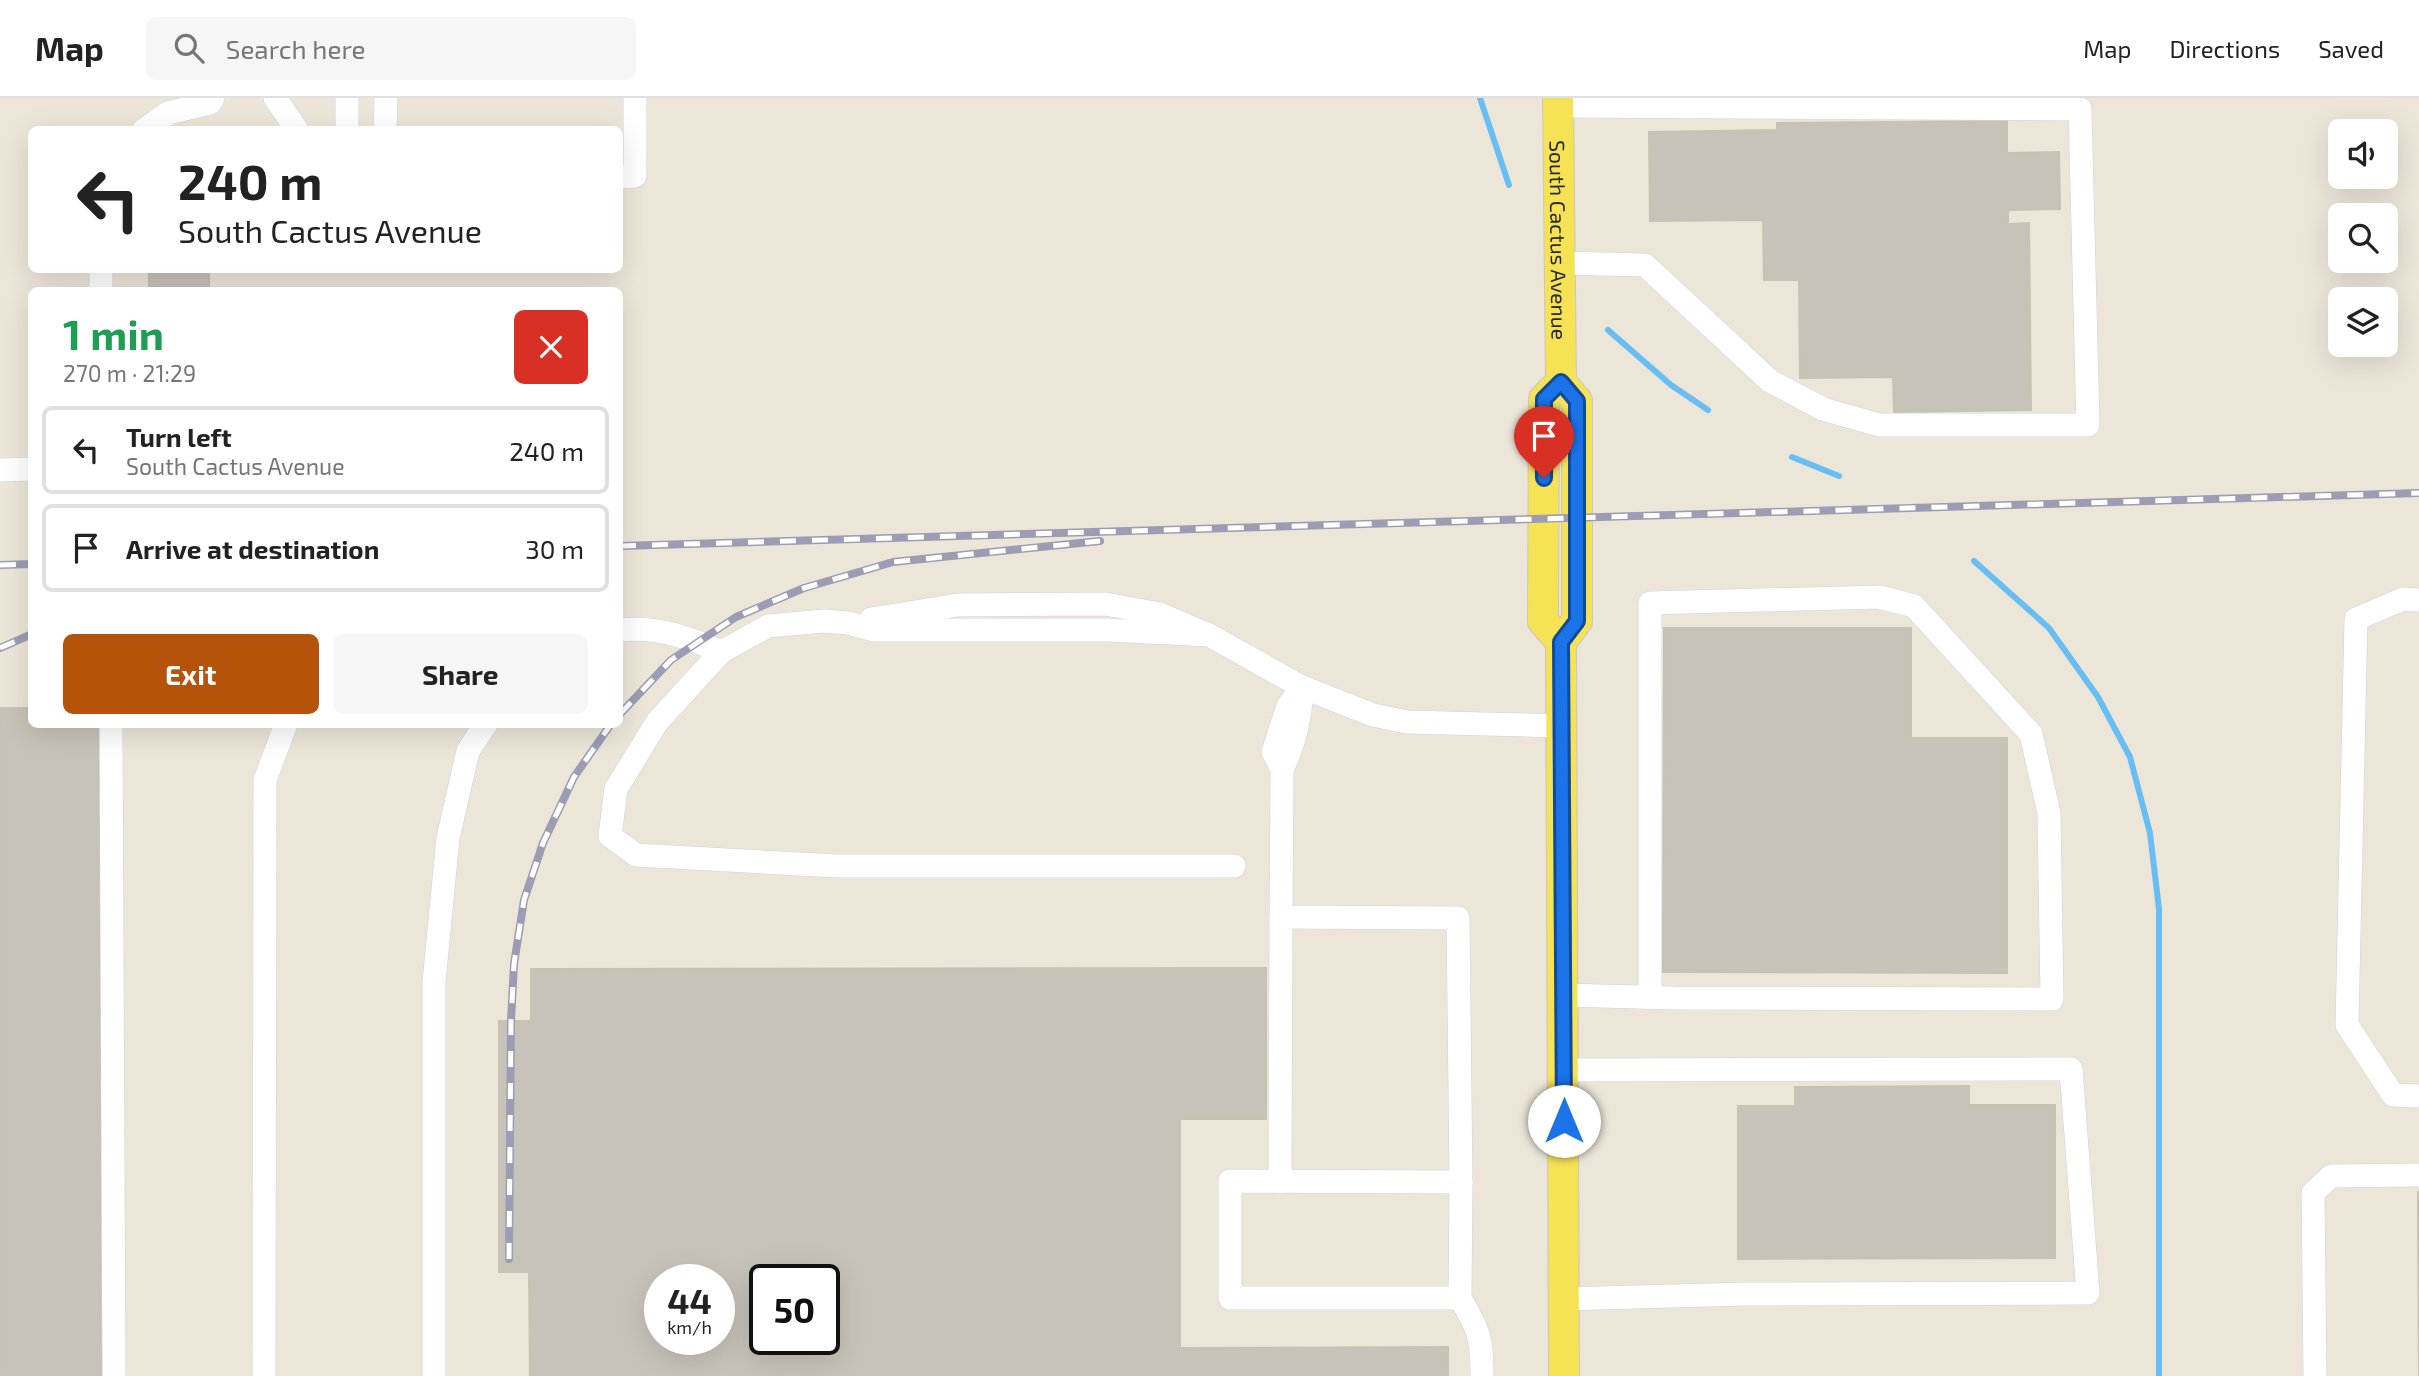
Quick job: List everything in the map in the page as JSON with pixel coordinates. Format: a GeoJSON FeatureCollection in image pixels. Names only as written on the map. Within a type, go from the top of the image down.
{"type":"FeatureCollection","features":[{"type":"Feature","properties":{"kind":"main road","name":"South Cactus Avenue"},"geometry":{"type":"LineString","coordinates":[[1558,102],[1561,382],[1577,401],[1577,621],[1561,642],[1564,1376]]}},
{"type":"Feature","properties":{"kind":"lane"},"geometry":{"type":"LineString","coordinates":[[150,126],[168,113],[210,103],[213,98]]}},
{"type":"Feature","properties":{"kind":"lane"},"geometry":{"type":"LineString","coordinates":[[275,98],[294,126]]}},
{"type":"Feature","properties":{"kind":"lane"},"geometry":{"type":"LineString","coordinates":[[346,98],[347,126]]}},
{"type":"Feature","properties":{"kind":"lane"},"geometry":{"type":"LineString","coordinates":[[385,126],[386,98]]}},
{"type":"Feature","properties":{"kind":"lane"},"geometry":{"type":"LineString","coordinates":[[623,177],[635,176],[635,98]]}},
{"type":"Feature","properties":{"kind":"lane"},"geometry":{"type":"LineString","coordinates":[[1558,102],[2080,109],[2088,425],[1879,425],[1823,410],[1770,381],[1645,265],[1560,264]]}},
{"type":"Feature","properties":{"kind":"lane"},"geometry":{"type":"LineString","coordinates":[[0,470],[28,469]]}},
{"type":"Feature","properties":{"kind":"lane"},"geometry":{"type":"LineString","coordinates":[[1564,995],[1650,997],[2052,999],[2049,813],[2031,734],[1913,606],[1879,597],[1650,603],[1650,997]]}},
{"type":"Feature","properties":{"kind":"lane"},"geometry":{"type":"LineString","coordinates":[[2419,600],[2403,599],[2356,619],[2347,1025],[2393,1094],[2419,1096]]}},
{"type":"Feature","properties":{"kind":"lane"},"geometry":{"type":"LineString","coordinates":[[1234,866],[836,866],[636,855],[610,836],[616,789],[657,722],[721,652],[768,626],[824,621],[848,623],[875,630],[1108,630],[1209,635],[1302,687],[1373,715],[1407,722],[1563,726]]}},
{"type":"Feature","properties":{"kind":"lane"},"geometry":{"type":"LineString","coordinates":[[623,630],[640,628],[699,642],[721,652]]}},
{"type":"Feature","properties":{"kind":"lane"},"geometry":{"type":"LineString","coordinates":[[1280,1181],[1282,769],[1273,752],[1288,706],[1302,687]]}},
{"type":"Feature","properties":{"kind":"lane"},"geometry":{"type":"LineString","coordinates":[[111,728],[114,1376]]}},
{"type":"Feature","properties":{"kind":"lane"},"geometry":{"type":"LineString","coordinates":[[264,1376],[265,780],[284,728]]}},
{"type":"Feature","properties":{"kind":"lane"},"geometry":{"type":"LineString","coordinates":[[434,1376],[434,982],[448,838],[468,751],[483,728]]}},
{"type":"Feature","properties":{"kind":"lane"},"geometry":{"type":"LineString","coordinates":[[1281,917],[1458,918],[1460,1298],[1482,1343],[1482,1376]]}},
{"type":"Feature","properties":{"kind":"lane"},"geometry":{"type":"LineString","coordinates":[[1564,1070],[2071,1069],[2088,1293],[1759,1294],[1564,1298]]}},
{"type":"Feature","properties":{"kind":"lane"},"geometry":{"type":"LineString","coordinates":[[2315,1376],[2313,1193],[2331,1176],[2419,1175]]}},
{"type":"Feature","properties":{"kind":"lane"},"geometry":{"type":"LineString","coordinates":[[1460,1298],[1230,1297],[1230,1181],[1461,1182]]}},
{"type":"Feature","properties":{"kind":"building"},"geometry":{"type":"Polygon","coordinates":[[[2007,121],[2007,153],[2059,152],[2060,209],[2008,210],[2008,224],[2029,223],[2031,410],[1894,412],[1893,377],[1800,378],[1799,280],[1764,280],[1763,220],[1650,221],[1649,132],[1777,130],[1777,123],[2007,121]]]}},
{"type":"Feature","properties":{"kind":"building"},"geometry":{"type":"Polygon","coordinates":[[[149,273],[209,273],[209,287],[149,287],[149,273]]]}},
{"type":"Feature","properties":{"kind":"building"},"geometry":{"type":"Polygon","coordinates":[[[1664,628],[1911,628],[1911,738],[2007,738],[2007,973],[1663,972],[1664,628]]]}},
{"type":"Feature","properties":{"kind":"building"},"geometry":{"type":"Polygon","coordinates":[[[0,708],[28,708],[28,728],[99,728],[101,1376],[0,1376],[0,708]]]}},
{"type":"Feature","properties":{"kind":"building"},"geometry":{"type":"Polygon","coordinates":[[[1266,968],[1266,1119],[1180,1119],[1180,1348],[1448,1347],[1448,1376],[530,1376],[529,1272],[499,1272],[499,1021],[531,1021],[531,969],[1266,968]]]}},
{"type":"Feature","properties":{"kind":"building"},"geometry":{"type":"Polygon","coordinates":[[[1969,1086],[1969,1105],[2055,1105],[2055,1258],[1738,1259],[1738,1106],[1795,1106],[1795,1087],[1969,1086]]]}},
{"type":"Feature","properties":{"kind":"building"},"geometry":{"type":"Polygon","coordinates":[[[2418,1192],[2419,1192],[2419,1376],[2418,1192]]]}},
{"type":"Feature","properties":{"kind":"waterway"},"geometry":{"type":"LineString","coordinates":[[1480,98],[1509,185]]}},
{"type":"Feature","properties":{"kind":"waterway"},"geometry":{"type":"LineString","coordinates":[[1608,330],[1671,385],[1708,410]]}},
{"type":"Feature","properties":{"kind":"waterway"},"geometry":{"type":"LineString","coordinates":[[1792,457],[1839,476]]}},
{"type":"Feature","properties":{"kind":"waterway"},"geometry":{"type":"LineString","coordinates":[[1974,561],[2049,628],[2098,697],[2130,757],[2150,833],[2159,909],[2159,1376]]}},
{"type":"Feature","properties":{"kind":"railway"},"geometry":{"type":"LineString","coordinates":[[623,546],[2419,493]]}},
{"type":"Feature","properties":{"kind":"railway"},"geometry":{"type":"LineString","coordinates":[[623,711],[671,660],[736,617],[804,588],[893,562],[1100,541]]}},
{"type":"Feature","properties":{"kind":"railway"},"geometry":{"type":"LineString","coordinates":[[0,565],[28,564]]}},
{"type":"Feature","properties":{"kind":"railway"},"geometry":{"type":"LineString","coordinates":[[0,648],[28,636]]}},
{"type":"Feature","properties":{"kind":"railway"},"geometry":{"type":"LineString","coordinates":[[509,1259],[511,1021],[514,964],[524,900],[543,843],[574,777],[608,728]]}},
{"type":"Feature","properties":{"kind":"route"},"geometry":{"type":"LineString","coordinates":[[1544,478],[1544,399],[1561,382],[1577,401],[1577,621],[1561,642],[1564,1121]]}}]}
